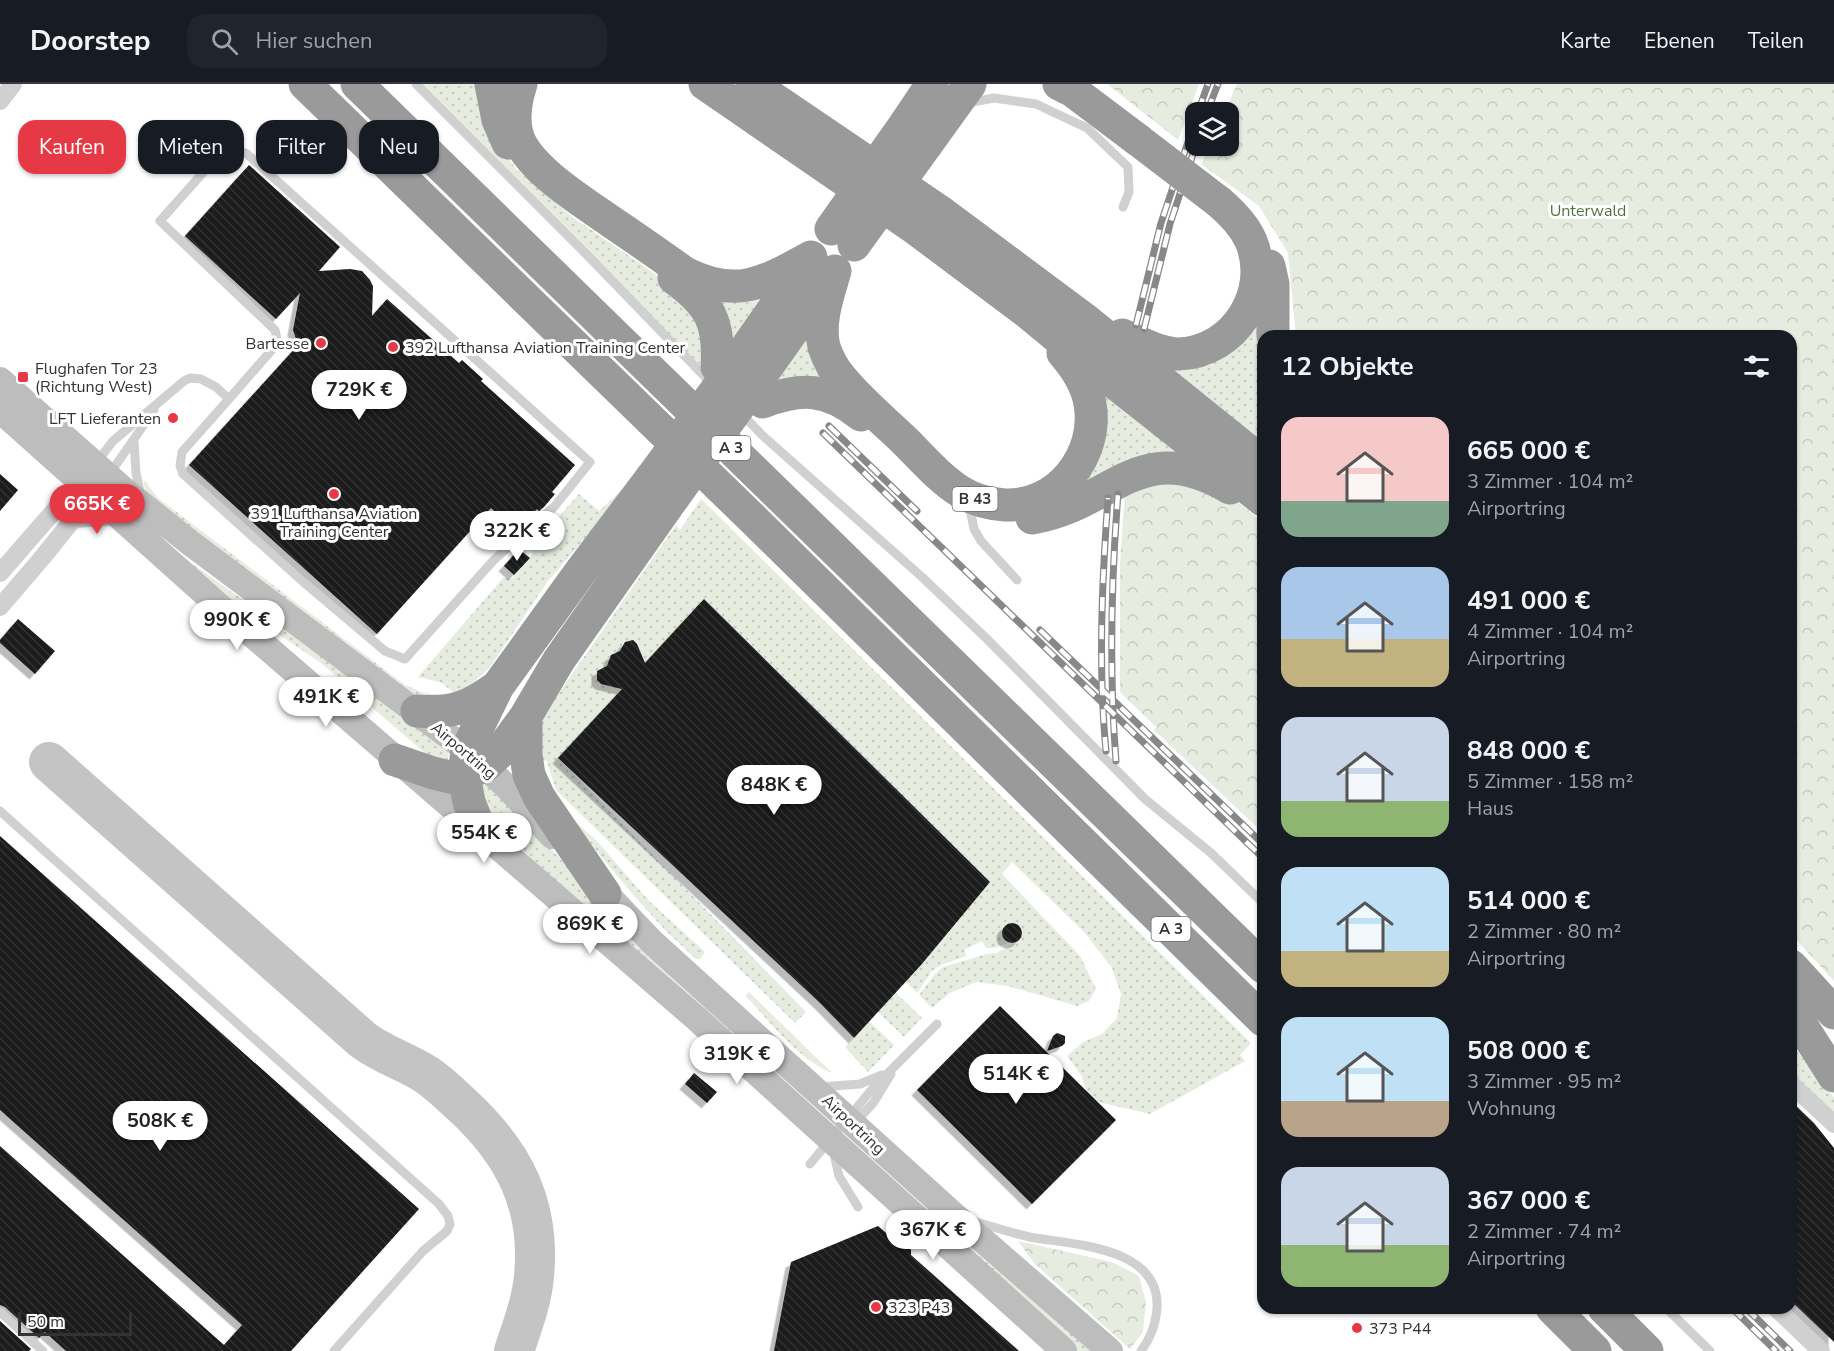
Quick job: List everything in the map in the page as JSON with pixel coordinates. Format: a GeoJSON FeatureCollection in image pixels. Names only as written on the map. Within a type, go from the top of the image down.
{"type":"FeatureCollection","features":[{"type":"Feature","properties":{"kind":"highway","name":"A 3"},"geometry":{"type":"LineString","coordinates":[[305,84],[749,514],[1257,1014]]}},
{"type":"Feature","properties":{"kind":"highway","name":"A 3"},"geometry":{"type":"LineString","coordinates":[[357,84],[1257,962]]}},
{"type":"Feature","properties":{"kind":"highway"},"geometry":{"type":"LineString","coordinates":[[491,84],[498,120],[514,154],[525,167],[561,198],[692,291],[706,306],[713,320],[731,393]]}},
{"type":"Feature","properties":{"kind":"highway","name":"B 43"},"geometry":{"type":"LineString","coordinates":[[521,84],[517,98],[517,135],[529,156],[565,189],[685,273],[717,286],[750,285],[788,270],[823,264]]}},
{"type":"Feature","properties":{"kind":"highway","name":"B 43"},"geometry":{"type":"LineString","coordinates":[[705,84],[916,229],[1027,312],[1257,495]]}},
{"type":"Feature","properties":{"kind":"highway"},"geometry":{"type":"LineString","coordinates":[[752,84],[942,213],[1087,321],[1257,459]]}},
{"type":"Feature","properties":{"kind":"highway"},"geometry":{"type":"LineString","coordinates":[[952,91],[997,84]]}},
{"type":"Feature","properties":{"kind":"highway"},"geometry":{"type":"LineString","coordinates":[[1059,84],[1140,135]]}},
{"type":"Feature","properties":{"kind":"highway"},"geometry":{"type":"LineString","coordinates":[[1082,84],[1140,135],[1251,223],[1265,251],[1273,284],[1273,330]]}},
{"type":"Feature","properties":{"kind":"highway","name":"B 43"},"geometry":{"type":"LineString","coordinates":[[472,764],[499,753],[526,716],[663,488],[916,134],[952,91]]}},
{"type":"Feature","properties":{"kind":"highway"},"geometry":{"type":"LineString","coordinates":[[1087,321],[1163,352],[1177,354],[1205,348],[1218,342],[1236,327],[1251,306],[1254,297],[1257,285],[1255,256],[1244,228],[1221,197]]}},
{"type":"Feature","properties":{"kind":"highway","name":"B 43"},"geometry":{"type":"LineString","coordinates":[[823,264],[822,337],[836,371],[856,394],[949,483],[970,496],[993,503],[1026,503],[1044,497],[1069,478],[1086,448],[1091,433],[1090,402],[1081,376],[1027,312]]}},
{"type":"Feature","properties":{"kind":"highway","name":"B 43"},"geometry":{"type":"LineString","coordinates":[[731,393],[776,397],[805,391],[839,399],[871,423],[955,501],[970,509],[1003,518],[1035,517],[1080,501],[1142,472],[1173,467],[1204,474],[1257,505]]}},
{"type":"Feature","properties":{"kind":"highway","name":"B 43"},"geometry":{"type":"LineString","coordinates":[[472,764],[498,686],[581,571],[663,488]]}},
{"type":"Feature","properties":{"kind":"highway"},"geometry":{"type":"LineString","coordinates":[[417,711],[437,713],[465,708],[498,686]]}},
{"type":"Feature","properties":{"kind":"highway"},"geometry":{"type":"LineString","coordinates":[[526,716],[526,755],[532,782],[539,797],[605,894]]}},
{"type":"Feature","properties":{"kind":"highway"},"geometry":{"type":"LineString","coordinates":[[395,760],[444,777],[454,778],[472,764]]}},
{"type":"Feature","properties":{"kind":"highway"},"geometry":{"type":"LineString","coordinates":[[472,764],[466,792],[482,835]]}},
{"type":"Feature","properties":{"kind":"highway"},"geometry":{"type":"LineString","coordinates":[[1797,973],[1834,1013]]}},
{"type":"Feature","properties":{"kind":"highway"},"geometry":{"type":"LineString","coordinates":[[1797,1010],[1834,1050]]}},
{"type":"Feature","properties":{"kind":"highway"},"geometry":{"type":"LineString","coordinates":[[1797,1019],[1834,1076]]}},
{"type":"Feature","properties":{"kind":"highway"},"geometry":{"type":"LineString","coordinates":[[1558,1314],[1595,1351]]}},
{"type":"Feature","properties":{"kind":"highway"},"geometry":{"type":"LineString","coordinates":[[1610,1314],[1647,1351]]}},
{"type":"Feature","properties":{"kind":"street"},"geometry":{"type":"LineString","coordinates":[[0,101],[13,84]]}},
{"type":"Feature","properties":{"kind":"street","name":"Airportring"},"geometry":{"type":"LineString","coordinates":[[0,380],[94,479],[119,516],[227,614],[696,1018],[1064,1351]]}},
{"type":"Feature","properties":{"kind":"street","name":"Airportring"},"geometry":{"type":"LineString","coordinates":[[0,410],[94,479],[145,507],[417,711],[472,764],[507,787],[652,942],[956,1216],[1110,1351]]}},
{"type":"Feature","properties":{"kind":"street"},"geometry":{"type":"LineString","coordinates":[[0,607],[73,519],[94,479]]}},
{"type":"Feature","properties":{"kind":"street"},"geometry":{"type":"LineString","coordinates":[[0,573],[94,479]]}},
{"type":"Feature","properties":{"kind":"street"},"geometry":{"type":"LineString","coordinates":[[73,519],[119,516]]}},
{"type":"Feature","properties":{"kind":"street"},"geometry":{"type":"LineString","coordinates":[[1797,1090],[1834,1125]]}},
{"type":"Feature","properties":{"kind":"street"},"geometry":{"type":"LineString","coordinates":[[1782,1314],[1821,1351]]}},
{"type":"Feature","properties":{"kind":"lane"},"geometry":{"type":"LineString","coordinates":[[416,84],[486,156],[731,393],[762,435],[857,518],[980,632],[1145,799],[1211,853],[1257,897]]}},
{"type":"Feature","properties":{"kind":"lane"},"geometry":{"type":"LineString","coordinates":[[952,91],[1036,104],[1087,128],[1128,167],[1129,192],[1123,207]]}},
{"type":"Feature","properties":{"kind":"lane"},"geometry":{"type":"LineString","coordinates":[[235,149],[247,154],[590,462],[554,507],[492,562],[405,659],[385,651],[183,474],[180,465],[182,452],[228,399],[276,345],[275,330],[160,221],[216,158],[235,149]]}},
{"type":"Feature","properties":{"kind":"lane"},"geometry":{"type":"LineString","coordinates":[[94,479],[113,441],[184,381],[196,378],[208,382],[228,399]]}},
{"type":"Feature","properties":{"kind":"lane"},"geometry":{"type":"LineString","coordinates":[[94,479],[134,442],[158,403]]}},
{"type":"Feature","properties":{"kind":"lane"},"geometry":{"type":"LineString","coordinates":[[134,442],[138,488],[145,507]]}},
{"type":"Feature","properties":{"kind":"lane"},"geometry":{"type":"LineString","coordinates":[[970,509],[974,529],[981,541],[1017,580]]}},
{"type":"Feature","properties":{"kind":"lane"},"geometry":{"type":"LineString","coordinates":[[0,811],[439,1204],[448,1216],[450,1224],[447,1232],[423,1251],[334,1351]]}},
{"type":"Feature","properties":{"kind":"lane"},"geometry":{"type":"LineString","coordinates":[[851,1121],[897,1064],[937,1024]]}},
{"type":"Feature","properties":{"kind":"lane"},"geometry":{"type":"LineString","coordinates":[[810,1164],[830,1139],[874,1102],[897,1064]]}},
{"type":"Feature","properties":{"kind":"lane"},"geometry":{"type":"LineString","coordinates":[[815,1088],[860,1084],[890,1072]]}},
{"type":"Feature","properties":{"kind":"lane"},"geometry":{"type":"LineString","coordinates":[[830,1139],[839,1176],[858,1207]]}},
{"type":"Feature","properties":{"kind":"lane"},"geometry":{"type":"LineString","coordinates":[[956,1216],[1027,1236],[1108,1251],[1137,1264],[1150,1281],[1157,1302],[1154,1330],[1141,1351]]}},
{"type":"Feature","properties":{"kind":"lane"},"geometry":{"type":"LineString","coordinates":[[0,1312],[44,1351]]}},
{"type":"Feature","properties":{"kind":"lane"},"geometry":{"type":"LineString","coordinates":[[1672,1314],[1710,1351]]}},
{"type":"Feature","properties":{"kind":"green space"},"geometry":{"type":"Polygon","coordinates":[[[421,84],[481,84],[489,124],[515,168],[571,216],[680,291],[707,330],[700,365],[421,84]]]}},
{"type":"Feature","properties":{"kind":"green space"},"geometry":{"type":"Polygon","coordinates":[[[1107,84],[1199,84],[1192,102],[1185,102],[1185,121],[1178,140],[1107,84]]]}},
{"type":"Feature","properties":{"kind":"green space","name":"Unterwald"},"geometry":{"type":"Polygon","coordinates":[[[1237,84],[1834,84],[1834,981],[1797,941],[1797,330],[1295,330],[1288,253],[1259,206],[1201,164],[1205,156],[1239,156],[1239,102],[1229,102],[1237,84]]]}},
{"type":"Feature","properties":{"kind":"green space"},"geometry":{"type":"Polygon","coordinates":[[[695,284],[772,285],[726,348],[695,284]]]}},
{"type":"Feature","properties":{"kind":"green space"},"geometry":{"type":"Polygon","coordinates":[[[1262,318],[1262,330],[1257,330],[1257,437],[1160,361],[1262,318]]]}},
{"type":"Feature","properties":{"kind":"green space"},"geometry":{"type":"Polygon","coordinates":[[[813,328],[833,386],[772,387],[813,328]]]}},
{"type":"Feature","properties":{"kind":"green space"},"geometry":{"type":"Polygon","coordinates":[[[1093,381],[1193,462],[1067,488],[1093,381]]]}},
{"type":"Feature","properties":{"kind":"green space"},"geometry":{"type":"Polygon","coordinates":[[[1171,476],[1234,498],[1257,518],[1257,827],[1154,730],[1156,727],[1120,692],[1120,563],[1125,490],[1171,476]]]}},
{"type":"Feature","properties":{"kind":"green space"},"geometry":{"type":"Polygon","coordinates":[[[143,479],[158,498],[405,685],[424,693],[445,696],[426,699],[410,694],[151,498],[145,489],[143,479]]]}},
{"type":"Feature","properties":{"kind":"green space"},"geometry":{"type":"Polygon","coordinates":[[[623,489],[594,528],[548,581],[490,667],[472,684],[457,695],[440,682],[418,677],[503,578],[512,579],[533,554],[530,549],[579,494],[599,511],[623,489]]]}},
{"type":"Feature","properties":{"kind":"green space"},"geometry":{"type":"Polygon","coordinates":[[[701,499],[1251,1043],[1240,1055],[1245,1061],[1150,1114],[1090,1100],[1081,1075],[1067,1056],[1083,1042],[1102,1034],[1117,1018],[1121,994],[1112,968],[1085,933],[1012,862],[1002,874],[1080,956],[1096,989],[1089,1001],[1077,1006],[1008,986],[976,982],[950,993],[932,1008],[919,995],[935,974],[943,967],[997,953],[1020,940],[1021,928],[1015,923],[1005,925],[1002,935],[1008,943],[986,948],[982,941],[964,950],[966,956],[941,965],[932,971],[917,993],[905,981],[990,882],[704,600],[558,758],[806,1012],[795,1023],[556,790],[547,761],[537,759],[541,724],[547,710],[676,525],[680,530],[701,499]]]}},
{"type":"Feature","properties":{"kind":"green space"},"geometry":{"type":"Polygon","coordinates":[[[119,501],[183,557],[288,628],[449,751],[448,759],[443,762],[426,754],[321,663],[227,599],[119,501]]]}},
{"type":"Feature","properties":{"kind":"green space"},"geometry":{"type":"Polygon","coordinates":[[[491,782],[574,874],[822,1113],[498,830],[476,787],[491,782]]]}},
{"type":"Feature","properties":{"kind":"green space"},"geometry":{"type":"Polygon","coordinates":[[[563,811],[596,840],[649,901],[705,952],[700,959],[696,959],[665,930],[563,811]]]}},
{"type":"Feature","properties":{"kind":"green space"},"geometry":{"type":"Polygon","coordinates":[[[749,992],[832,1073],[807,1058],[785,1039],[746,996],[749,992]]]}},
{"type":"Feature","properties":{"kind":"green space"},"geometry":{"type":"Polygon","coordinates":[[[895,992],[922,1018],[904,1037],[878,1012],[895,992]]]}},
{"type":"Feature","properties":{"kind":"green space"},"geometry":{"type":"Polygon","coordinates":[[[869,1021],[894,1045],[868,1072],[845,1047],[869,1021]]]}},
{"type":"Feature","properties":{"kind":"green space"},"geometry":{"type":"Polygon","coordinates":[[[1797,1051],[1834,1097],[1834,1117],[1797,1082],[1797,1051]]]}},
{"type":"Feature","properties":{"kind":"green space"},"geometry":{"type":"Polygon","coordinates":[[[909,1194],[987,1262],[1030,1293],[1099,1351],[1073,1351],[909,1194]]]}},
{"type":"Feature","properties":{"kind":"green space"},"geometry":{"type":"Polygon","coordinates":[[[1018,1241],[1112,1262],[1139,1276],[1146,1302],[1143,1332],[1130,1349],[1034,1263],[1018,1241]]]}},
{"type":"Feature","properties":{"kind":"building"},"geometry":{"type":"Polygon","coordinates":[[[249,165],[256,174],[259,174],[340,247],[319,271],[350,269],[362,271],[373,286],[372,316],[387,299],[459,363],[462,360],[483,379],[481,381],[575,465],[552,492],[555,494],[544,507],[539,511],[537,509],[516,530],[491,508],[377,634],[189,465],[298,345],[293,330],[300,293],[276,319],[185,236],[241,174],[244,174],[249,165]]]}},
{"type":"Feature","properties":{"kind":"building"},"geometry":{"type":"Polygon","coordinates":[[[0,474],[18,490],[0,511],[0,474]]]}},
{"type":"Feature","properties":{"kind":"building"},"geometry":{"type":"Polygon","coordinates":[[[519,549],[530,558],[514,575],[504,566],[519,549]]]}},
{"type":"Feature","properties":{"kind":"building"},"geometry":{"type":"Polygon","coordinates":[[[704,599],[990,882],[921,965],[854,1038],[820,1003],[558,758],[622,689],[601,684],[597,680],[597,671],[607,666],[611,655],[620,651],[625,642],[633,640],[645,663],[704,599]]]}},
{"type":"Feature","properties":{"kind":"building"},"geometry":{"type":"Polygon","coordinates":[[[18,619],[55,651],[35,674],[0,643],[18,619]]]}},
{"type":"Feature","properties":{"kind":"building"},"geometry":{"type":"Polygon","coordinates":[[[0,836],[419,1209],[291,1351],[66,1351],[45,1332],[39,1338],[0,1305],[0,1146],[224,1345],[242,1325],[0,1110],[0,836]]]}},
{"type":"Feature","properties":{"kind":"building"},"geometry":{"type":"Polygon","coordinates":[[[1012,923],[1019,926],[1022,933],[1019,940],[1012,943],[1005,940],[1002,933],[1005,926],[1012,923]]]}},
{"type":"Feature","properties":{"kind":"building"},"geometry":{"type":"Polygon","coordinates":[[[1000,1006],[1116,1120],[1032,1204],[917,1090],[1000,1006]]]}},
{"type":"Feature","properties":{"kind":"building"},"geometry":{"type":"Polygon","coordinates":[[[1057,1033],[1065,1036],[1065,1043],[1047,1051],[1053,1036],[1057,1033]]]}},
{"type":"Feature","properties":{"kind":"building"},"geometry":{"type":"Polygon","coordinates":[[[694,1073],[717,1092],[707,1103],[685,1084],[694,1073]]]}},
{"type":"Feature","properties":{"kind":"building"},"geometry":{"type":"Polygon","coordinates":[[[1797,1107],[1814,1123],[1834,1148],[1834,1342],[1797,1307],[1797,1107]]]}},
{"type":"Feature","properties":{"kind":"building","name":"323 P43"},"geometry":{"type":"Polygon","coordinates":[[[878,1226],[902,1247],[907,1246],[911,1250],[911,1255],[1019,1351],[774,1351],[791,1262],[878,1226]]]}},
{"type":"Feature","properties":{"kind":"building"},"geometry":{"type":"Polygon","coordinates":[[[0,1321],[31,1349],[29,1351],[0,1351],[0,1321]]]}},
{"type":"Feature","properties":{"kind":"taxiway"},"geometry":{"type":"LineString","coordinates":[[49,762],[363,1040],[432,1078],[462,1105],[496,1141],[520,1181],[533,1226],[534,1276],[526,1314],[514,1351]]}},
{"type":"Feature","properties":{"kind":"railway"},"geometry":{"type":"LineString","coordinates":[[1202,102],[1208,84]]}},
{"type":"Feature","properties":{"kind":"railway"},"geometry":{"type":"LineString","coordinates":[[1211,102],[1218,84]]}},
{"type":"Feature","properties":{"kind":"railway"},"geometry":{"type":"LineString","coordinates":[[1136,325],[1161,223],[1185,151]]}},
{"type":"Feature","properties":{"kind":"railway"},"geometry":{"type":"LineString","coordinates":[[1144,329],[1170,224],[1192,156]]}},
{"type":"Feature","properties":{"kind":"railway"},"geometry":{"type":"LineString","coordinates":[[829,426],[917,511]]}},
{"type":"Feature","properties":{"kind":"railway"},"geometry":{"type":"LineString","coordinates":[[823,433],[1257,852]]}},
{"type":"Feature","properties":{"kind":"railway"},"geometry":{"type":"LineString","coordinates":[[1116,761],[1112,694],[1112,627],[1118,494]]}},
{"type":"Feature","properties":{"kind":"railway"},"geometry":{"type":"LineString","coordinates":[[1106,751],[1102,688],[1102,624],[1108,498]]}},
{"type":"Feature","properties":{"kind":"railway"},"geometry":{"type":"LineString","coordinates":[[1040,630],[1257,838]]}},
{"type":"Feature","properties":{"kind":"railway"},"geometry":{"type":"LineString","coordinates":[[1738,1314],[1776,1351]]}},
{"type":"Feature","properties":{"kind":"railway"},"geometry":{"type":"LineString","coordinates":[[1752,1314],[1790,1351]]}},
{"type":"Feature","properties":{"kind":"place","name":"Bartesse"},"geometry":{"type":"Point","coordinates":[321,343]}},
{"type":"Feature","properties":{"kind":"place","name":"392 Lufthansa Aviation Training Center"},"geometry":{"type":"Point","coordinates":[393,347]}},
{"type":"Feature","properties":{"kind":"place","name":"Flughafen Tor 23 (Richtung West)"},"geometry":{"type":"Point","coordinates":[23,377]}},
{"type":"Feature","properties":{"kind":"place","name":"LFT Lieferanten"},"geometry":{"type":"Point","coordinates":[173,418]}},
{"type":"Feature","properties":{"kind":"place","name":"391 Lufthansa Aviation Training Center"},"geometry":{"type":"Point","coordinates":[334,494]}},
{"type":"Feature","properties":{"kind":"place","name":"323 P43"},"geometry":{"type":"Point","coordinates":[876,1307]}},
{"type":"Feature","properties":{"kind":"place","name":"373 P44"},"geometry":{"type":"Point","coordinates":[1357,1328]}}]}
